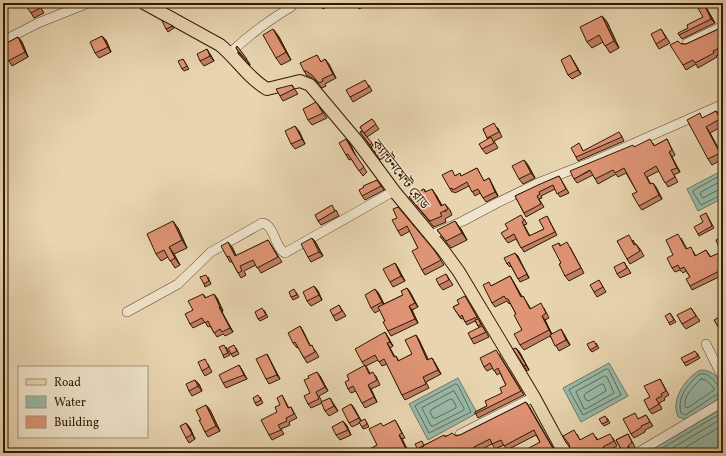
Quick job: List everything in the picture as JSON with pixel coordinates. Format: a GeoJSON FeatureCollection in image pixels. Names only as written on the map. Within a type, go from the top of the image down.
{"type":"FeatureCollection","features":[{"type":"Feature","properties":{"kind":"main road","name":"ক্যান্টনমেন্ট রোড"},"geometry":{"type":"LineString","coordinates":[[144,3],[220,45],[230,53],[257,83],[267,89],[300,81],[310,85],[459,272],[566,453]]}},
{"type":"Feature","properties":{"kind":"street"},"geometry":{"type":"LineString","coordinates":[[3,41],[38,23],[88,3]]}},
{"type":"Feature","properties":{"kind":"street"},"geometry":{"type":"LineString","coordinates":[[230,53],[260,26],[291,7]]}},
{"type":"Feature","properties":{"kind":"street"},"geometry":{"type":"LineString","coordinates":[[687,43],[723,26]]}},
{"type":"Feature","properties":{"kind":"street"},"geometry":{"type":"LineString","coordinates":[[431,235],[463,221],[538,183],[603,157],[723,104]]}},
{"type":"Feature","properties":{"kind":"street"},"geometry":{"type":"LineString","coordinates":[[127,312],[178,284],[211,252],[262,223],[268,225],[279,248],[285,252],[394,191]]}},
{"type":"Feature","properties":{"kind":"street"},"geometry":{"type":"LineString","coordinates":[[706,344],[723,378]]}},
{"type":"Feature","properties":{"kind":"street"},"geometry":{"type":"LineString","coordinates":[[460,434],[534,397]]}},
{"type":"Feature","properties":{"kind":"street"},"geometry":{"type":"LineString","coordinates":[[637,453],[723,402]]}},
{"type":"Feature","properties":{"kind":"water"},"geometry":{"type":"Polygon","coordinates":[[[723,170],[723,198],[698,211],[687,189],[723,170]]]}},
{"type":"Feature","properties":{"kind":"water"},"geometry":{"type":"Polygon","coordinates":[[[609,363],[628,396],[581,422],[563,388],[609,363]]]}},
{"type":"Feature","properties":{"kind":"water"},"geometry":{"type":"Polygon","coordinates":[[[700,370],[710,372],[718,378],[722,386],[723,396],[689,418],[685,419],[678,417],[676,406],[681,389],[688,380],[700,370]]]}},
{"type":"Feature","properties":{"kind":"water"},"geometry":{"type":"Polygon","coordinates":[[[458,378],[477,413],[428,440],[409,404],[458,378]]]}},
{"type":"Feature","properties":{"kind":"water"},"geometry":{"type":"Polygon","coordinates":[[[723,408],[723,453],[646,453],[723,408]]]}},
{"type":"Feature","properties":{"kind":"building"},"geometry":{"type":"Polygon","coordinates":[[[24,3],[37,3],[40,8],[31,13],[24,3]]]}},
{"type":"Feature","properties":{"kind":"building"},"geometry":{"type":"Polygon","coordinates":[[[704,4],[711,19],[679,35],[678,33],[688,28],[687,25],[703,17],[698,8],[704,4]]]}},
{"type":"Feature","properties":{"kind":"building"},"geometry":{"type":"Polygon","coordinates":[[[602,16],[614,41],[605,46],[599,35],[587,42],[580,27],[602,16]]]}},
{"type":"Feature","properties":{"kind":"building"},"geometry":{"type":"Polygon","coordinates":[[[163,21],[173,26],[166,29],[163,21]]]}},
{"type":"Feature","properties":{"kind":"building"},"geometry":{"type":"Polygon","coordinates":[[[723,27],[723,45],[713,51],[714,53],[695,63],[693,60],[683,65],[670,45],[678,41],[681,44],[686,44],[723,27]]]}},
{"type":"Feature","properties":{"kind":"building"},"geometry":{"type":"Polygon","coordinates":[[[273,29],[286,52],[276,58],[263,35],[273,29]]]}},
{"type":"Feature","properties":{"kind":"building"},"geometry":{"type":"Polygon","coordinates":[[[661,29],[666,38],[656,44],[651,34],[661,29]]]}},
{"type":"Feature","properties":{"kind":"building"},"geometry":{"type":"Polygon","coordinates":[[[102,36],[108,47],[95,53],[90,42],[102,36]]]}},
{"type":"Feature","properties":{"kind":"building"},"geometry":{"type":"Polygon","coordinates":[[[18,37],[25,52],[8,61],[5,54],[3,55],[3,45],[18,37]]]}},
{"type":"Feature","properties":{"kind":"building"},"geometry":{"type":"Polygon","coordinates":[[[237,46],[247,59],[246,60],[236,48],[237,46]]]}},
{"type":"Feature","properties":{"kind":"building"},"geometry":{"type":"Polygon","coordinates":[[[207,49],[210,56],[200,61],[197,54],[207,49]]]}},
{"type":"Feature","properties":{"kind":"building"},"geometry":{"type":"Polygon","coordinates":[[[317,55],[321,62],[325,59],[333,74],[322,79],[323,81],[319,83],[312,75],[304,71],[300,63],[317,55]]]}},
{"type":"Feature","properties":{"kind":"building"},"geometry":{"type":"Polygon","coordinates":[[[570,55],[578,70],[568,75],[561,60],[570,55]]]}},
{"type":"Feature","properties":{"kind":"building"},"geometry":{"type":"Polygon","coordinates":[[[183,59],[187,66],[182,69],[178,61],[183,59]]]}},
{"type":"Feature","properties":{"kind":"building"},"geometry":{"type":"Polygon","coordinates":[[[365,80],[369,87],[350,97],[346,90],[365,80]]]}},
{"type":"Feature","properties":{"kind":"building"},"geometry":{"type":"Polygon","coordinates":[[[292,85],[294,89],[280,96],[276,89],[292,85]]]}},
{"type":"Feature","properties":{"kind":"building"},"geometry":{"type":"Polygon","coordinates":[[[316,102],[323,113],[308,120],[303,109],[316,102]]]}},
{"type":"Feature","properties":{"kind":"building"},"geometry":{"type":"Polygon","coordinates":[[[716,111],[720,119],[706,127],[720,153],[708,159],[687,120],[700,113],[702,118],[716,111]]]}},
{"type":"Feature","properties":{"kind":"building"},"geometry":{"type":"Polygon","coordinates":[[[372,119],[376,124],[364,133],[360,127],[372,119]]]}},
{"type":"Feature","properties":{"kind":"building"},"geometry":{"type":"Polygon","coordinates":[[[494,123],[499,132],[487,138],[483,129],[494,123]]]}},
{"type":"Feature","properties":{"kind":"building"},"geometry":{"type":"Polygon","coordinates":[[[295,126],[302,139],[291,144],[285,131],[295,126]]]}},
{"type":"Feature","properties":{"kind":"building"},"geometry":{"type":"Polygon","coordinates":[[[362,131],[372,143],[370,145],[360,132],[362,131]]]}},
{"type":"Feature","properties":{"kind":"building"},"geometry":{"type":"Polygon","coordinates":[[[619,132],[622,137],[576,157],[571,148],[579,143],[583,151],[619,132]]]}},
{"type":"Feature","properties":{"kind":"building"},"geometry":{"type":"Polygon","coordinates":[[[491,137],[494,143],[482,149],[479,144],[491,137]]]}},
{"type":"Feature","properties":{"kind":"building"},"geometry":{"type":"Polygon","coordinates":[[[346,139],[364,167],[359,171],[348,154],[346,155],[339,143],[346,139]]]}},
{"type":"Feature","properties":{"kind":"building"},"geometry":{"type":"Polygon","coordinates":[[[650,139],[654,146],[667,139],[672,150],[669,152],[677,168],[671,170],[675,177],[665,183],[656,166],[644,173],[650,184],[653,183],[659,195],[639,206],[632,194],[637,192],[624,168],[615,173],[613,170],[595,179],[590,170],[574,179],[570,171],[633,145],[634,147],[650,139]]]}},
{"type":"Feature","properties":{"kind":"building"},"geometry":{"type":"Polygon","coordinates":[[[377,142],[384,150],[377,155],[371,147],[377,142]]]}},
{"type":"Feature","properties":{"kind":"building"},"geometry":{"type":"Polygon","coordinates":[[[524,160],[531,173],[519,179],[512,166],[524,160]]]}},
{"type":"Feature","properties":{"kind":"building"},"geometry":{"type":"Polygon","coordinates":[[[477,168],[484,181],[489,178],[495,192],[483,198],[478,189],[472,192],[467,182],[453,190],[452,188],[450,189],[442,175],[452,170],[455,176],[460,173],[461,176],[477,168]]]}},
{"type":"Feature","properties":{"kind":"building"},"geometry":{"type":"Polygon","coordinates":[[[559,176],[566,189],[557,194],[553,185],[539,192],[540,194],[537,196],[541,204],[524,213],[515,196],[559,176]]]}},
{"type":"Feature","properties":{"kind":"building"},"geometry":{"type":"Polygon","coordinates":[[[377,180],[381,186],[362,196],[359,190],[364,187],[363,186],[377,180]]]}},
{"type":"Feature","properties":{"kind":"building"},"geometry":{"type":"Polygon","coordinates":[[[424,189],[425,192],[432,189],[441,206],[445,204],[448,209],[440,213],[442,216],[430,221],[409,197],[424,189]]]}},
{"type":"Feature","properties":{"kind":"building"},"geometry":{"type":"Polygon","coordinates":[[[332,205],[335,211],[318,221],[315,215],[332,205]]]}},
{"type":"Feature","properties":{"kind":"building"},"geometry":{"type":"Polygon","coordinates":[[[398,207],[441,260],[422,270],[412,251],[418,248],[407,226],[398,231],[392,220],[397,218],[393,209],[398,207]]]}},
{"type":"Feature","properties":{"kind":"building"},"geometry":{"type":"Polygon","coordinates":[[[706,213],[712,226],[698,234],[694,227],[703,222],[700,216],[706,213]]]}},
{"type":"Feature","properties":{"kind":"building"},"geometry":{"type":"Polygon","coordinates":[[[521,215],[524,220],[522,222],[529,236],[544,229],[539,220],[547,216],[555,232],[521,248],[514,234],[505,239],[501,233],[508,229],[505,224],[521,215]]]}},
{"type":"Feature","properties":{"kind":"building"},"geometry":{"type":"Polygon","coordinates":[[[173,221],[182,240],[169,247],[175,258],[170,261],[164,250],[156,254],[147,234],[173,221]]]}},
{"type":"Feature","properties":{"kind":"building"},"geometry":{"type":"Polygon","coordinates":[[[455,221],[462,233],[446,241],[437,230],[455,221]]]}},
{"type":"Feature","properties":{"kind":"building"},"geometry":{"type":"Polygon","coordinates":[[[678,234],[686,249],[691,247],[695,256],[706,250],[710,257],[721,252],[716,240],[723,236],[723,269],[690,286],[686,279],[690,277],[684,267],[680,269],[678,265],[672,268],[667,258],[673,255],[666,240],[678,234]]]}},
{"type":"Feature","properties":{"kind":"building"},"geometry":{"type":"Polygon","coordinates":[[[629,235],[634,245],[636,244],[640,251],[627,259],[617,241],[629,235]]]}},
{"type":"Feature","properties":{"kind":"building"},"geometry":{"type":"Polygon","coordinates":[[[312,238],[319,252],[308,257],[301,244],[312,238]]]}},
{"type":"Feature","properties":{"kind":"building"},"geometry":{"type":"Polygon","coordinates":[[[268,240],[278,257],[257,268],[253,260],[240,266],[242,271],[238,273],[229,256],[227,257],[221,246],[228,242],[235,256],[268,240]]]}},
{"type":"Feature","properties":{"kind":"building"},"geometry":{"type":"Polygon","coordinates":[[[567,242],[581,268],[565,276],[559,264],[561,263],[552,246],[559,243],[560,246],[567,242]]]}},
{"type":"Feature","properties":{"kind":"building"},"geometry":{"type":"Polygon","coordinates":[[[515,253],[527,274],[518,279],[509,262],[507,264],[504,258],[515,253]]]}},
{"type":"Feature","properties":{"kind":"building"},"geometry":{"type":"Polygon","coordinates":[[[624,262],[627,268],[617,274],[614,267],[624,262]]]}},
{"type":"Feature","properties":{"kind":"building"},"geometry":{"type":"Polygon","coordinates":[[[395,263],[401,276],[390,282],[383,269],[395,263]]]}},
{"type":"Feature","properties":{"kind":"building"},"geometry":{"type":"Polygon","coordinates":[[[446,274],[449,280],[439,285],[436,279],[446,274]]]}},
{"type":"Feature","properties":{"kind":"building"},"geometry":{"type":"Polygon","coordinates":[[[206,275],[209,281],[204,284],[200,277],[206,275]]]}},
{"type":"Feature","properties":{"kind":"building"},"geometry":{"type":"Polygon","coordinates":[[[510,276],[521,297],[523,296],[530,309],[541,303],[546,313],[542,316],[549,330],[520,345],[514,334],[522,330],[508,299],[504,296],[492,303],[483,285],[489,282],[491,286],[510,276]]]}},
{"type":"Feature","properties":{"kind":"building"},"geometry":{"type":"Polygon","coordinates":[[[599,280],[603,287],[594,292],[590,285],[599,280]]]}},
{"type":"Feature","properties":{"kind":"building"},"geometry":{"type":"Polygon","coordinates":[[[314,286],[319,295],[307,301],[303,292],[314,286]]]}},
{"type":"Feature","properties":{"kind":"building"},"geometry":{"type":"Polygon","coordinates":[[[407,288],[415,303],[409,306],[415,319],[388,331],[378,307],[403,295],[401,291],[407,288]]]}},
{"type":"Feature","properties":{"kind":"building"},"geometry":{"type":"Polygon","coordinates":[[[294,289],[297,295],[291,297],[289,292],[294,289]]]}},
{"type":"Feature","properties":{"kind":"building"},"geometry":{"type":"Polygon","coordinates":[[[375,289],[382,302],[371,308],[365,295],[375,289]]]}},
{"type":"Feature","properties":{"kind":"building"},"geometry":{"type":"Polygon","coordinates":[[[203,294],[205,298],[214,294],[230,328],[222,332],[220,329],[214,333],[208,321],[205,323],[202,318],[190,324],[185,314],[193,310],[188,301],[203,294]]]}},
{"type":"Feature","properties":{"kind":"building"},"geometry":{"type":"Polygon","coordinates":[[[465,296],[477,317],[465,322],[462,315],[460,317],[453,307],[459,304],[457,300],[465,296]]]}},
{"type":"Feature","properties":{"kind":"building"},"geometry":{"type":"Polygon","coordinates":[[[339,305],[342,311],[333,316],[330,310],[339,305]]]}},
{"type":"Feature","properties":{"kind":"building"},"geometry":{"type":"Polygon","coordinates":[[[262,308],[266,315],[258,319],[255,312],[262,308]]]}},
{"type":"Feature","properties":{"kind":"building"},"geometry":{"type":"Polygon","coordinates":[[[691,308],[696,316],[682,324],[677,315],[691,308]]]}},
{"type":"Feature","properties":{"kind":"building"},"geometry":{"type":"Polygon","coordinates":[[[670,313],[674,320],[669,323],[665,316],[670,313]]]}},
{"type":"Feature","properties":{"kind":"building"},"geometry":{"type":"Polygon","coordinates":[[[723,315],[723,322],[717,325],[714,320],[723,315]]]}},
{"type":"Feature","properties":{"kind":"building"},"geometry":{"type":"Polygon","coordinates":[[[478,319],[481,324],[478,326],[475,320],[478,319]]]}},
{"type":"Feature","properties":{"kind":"building"},"geometry":{"type":"Polygon","coordinates":[[[300,326],[310,346],[312,345],[315,352],[304,358],[288,333],[300,326]]]}},
{"type":"Feature","properties":{"kind":"building"},"geometry":{"type":"Polygon","coordinates":[[[482,326],[486,332],[471,339],[468,333],[482,326]]]}},
{"type":"Feature","properties":{"kind":"building"},"geometry":{"type":"Polygon","coordinates":[[[561,329],[566,340],[555,346],[550,335],[561,329]]]}},
{"type":"Feature","properties":{"kind":"building"},"geometry":{"type":"Polygon","coordinates":[[[385,332],[390,342],[387,343],[394,357],[396,356],[398,361],[412,354],[405,340],[416,335],[427,360],[432,358],[438,370],[423,377],[426,384],[402,395],[384,359],[379,362],[375,355],[362,362],[355,349],[385,332]]]}},
{"type":"Feature","properties":{"kind":"building"},"geometry":{"type":"Polygon","coordinates":[[[594,341],[597,346],[590,350],[587,344],[594,341]]]}},
{"type":"Feature","properties":{"kind":"building"},"geometry":{"type":"Polygon","coordinates":[[[224,345],[228,353],[223,355],[219,347],[224,345]]]}},
{"type":"Feature","properties":{"kind":"building"},"geometry":{"type":"Polygon","coordinates":[[[234,345],[237,351],[231,354],[228,348],[234,345]]]}},
{"type":"Feature","properties":{"kind":"building"},"geometry":{"type":"Polygon","coordinates":[[[516,348],[526,365],[524,366],[513,349],[516,348]]]}},
{"type":"Feature","properties":{"kind":"building"},"geometry":{"type":"Polygon","coordinates":[[[496,350],[521,391],[475,414],[475,412],[487,406],[485,401],[502,393],[500,388],[506,385],[498,368],[494,371],[490,363],[484,367],[480,358],[496,350]]]}},
{"type":"Feature","properties":{"kind":"building"},"geometry":{"type":"Polygon","coordinates":[[[695,351],[698,356],[684,363],[681,358],[695,351]]]}},
{"type":"Feature","properties":{"kind":"building"},"geometry":{"type":"Polygon","coordinates":[[[267,354],[277,375],[266,379],[256,359],[267,354]]]}},
{"type":"Feature","properties":{"kind":"building"},"geometry":{"type":"Polygon","coordinates":[[[205,359],[209,367],[202,371],[198,362],[205,359]]]}},
{"type":"Feature","properties":{"kind":"building"},"geometry":{"type":"Polygon","coordinates":[[[239,365],[244,375],[223,383],[219,375],[239,365]]]}},
{"type":"Feature","properties":{"kind":"building"},"geometry":{"type":"Polygon","coordinates":[[[365,365],[369,374],[373,372],[377,380],[368,385],[374,397],[362,403],[353,386],[348,389],[345,382],[349,380],[347,375],[365,365]]]}},
{"type":"Feature","properties":{"kind":"building"},"geometry":{"type":"Polygon","coordinates":[[[317,372],[325,387],[316,392],[319,399],[308,404],[304,396],[310,393],[304,380],[309,378],[308,376],[317,372]]]}},
{"type":"Feature","properties":{"kind":"building"},"geometry":{"type":"Polygon","coordinates":[[[660,379],[666,391],[661,394],[662,396],[656,399],[659,404],[649,410],[644,400],[650,397],[644,386],[660,379]]]}},
{"type":"Feature","properties":{"kind":"building"},"geometry":{"type":"Polygon","coordinates":[[[195,380],[198,386],[189,391],[186,384],[195,380]]]}},
{"type":"Feature","properties":{"kind":"building"},"geometry":{"type":"Polygon","coordinates":[[[258,395],[261,400],[255,403],[253,398],[258,395]]]}},
{"type":"Feature","properties":{"kind":"building"},"geometry":{"type":"Polygon","coordinates":[[[282,395],[288,408],[291,407],[294,414],[286,418],[287,421],[278,425],[281,430],[269,435],[261,420],[277,412],[275,407],[280,405],[277,398],[282,395]]]}},
{"type":"Feature","properties":{"kind":"building"},"geometry":{"type":"Polygon","coordinates":[[[330,398],[334,406],[325,411],[321,402],[330,398]]]}},
{"type":"Feature","properties":{"kind":"building"},"geometry":{"type":"Polygon","coordinates":[[[526,402],[557,453],[531,453],[529,448],[540,442],[534,430],[504,446],[501,440],[492,444],[490,439],[474,447],[475,453],[422,453],[419,448],[444,435],[445,437],[452,433],[456,436],[460,435],[526,402]]]}},
{"type":"Feature","properties":{"kind":"building"},"geometry":{"type":"Polygon","coordinates":[[[351,404],[359,418],[349,423],[342,409],[351,404]]]}},
{"type":"Feature","properties":{"kind":"building"},"geometry":{"type":"Polygon","coordinates":[[[206,405],[216,426],[205,432],[196,410],[206,405]]]}},
{"type":"Feature","properties":{"kind":"building"},"geometry":{"type":"Polygon","coordinates":[[[635,413],[638,419],[646,415],[650,422],[641,426],[642,427],[631,434],[623,419],[635,413]]]}},
{"type":"Feature","properties":{"kind":"building"},"geometry":{"type":"Polygon","coordinates":[[[605,416],[608,421],[602,424],[599,419],[605,416]]]}},
{"type":"Feature","properties":{"kind":"building"},"geometry":{"type":"Polygon","coordinates":[[[365,419],[367,424],[362,427],[359,422],[365,419]]]}},
{"type":"Feature","properties":{"kind":"building"},"geometry":{"type":"Polygon","coordinates":[[[395,420],[402,433],[399,435],[406,449],[399,452],[396,448],[389,452],[388,450],[382,453],[367,453],[366,451],[377,445],[369,429],[381,423],[383,426],[395,420]]]}},
{"type":"Feature","properties":{"kind":"building"},"geometry":{"type":"Polygon","coordinates":[[[343,421],[348,430],[336,435],[332,427],[343,421]]]}},
{"type":"Feature","properties":{"kind":"building"},"geometry":{"type":"Polygon","coordinates":[[[186,423],[192,434],[186,438],[180,426],[186,423]]]}},
{"type":"Feature","properties":{"kind":"building"},"geometry":{"type":"Polygon","coordinates":[[[574,430],[580,440],[593,433],[597,440],[610,434],[614,441],[603,447],[606,453],[568,453],[570,452],[569,444],[563,436],[574,430]]]}},
{"type":"Feature","properties":{"kind":"building"},"geometry":{"type":"Polygon","coordinates":[[[628,434],[632,442],[628,446],[628,449],[623,452],[616,440],[628,434]]]}},
{"type":"Feature","properties":{"kind":"building"},"geometry":{"type":"Polygon","coordinates":[[[422,441],[424,446],[418,450],[415,444],[422,441]]]}}]}
